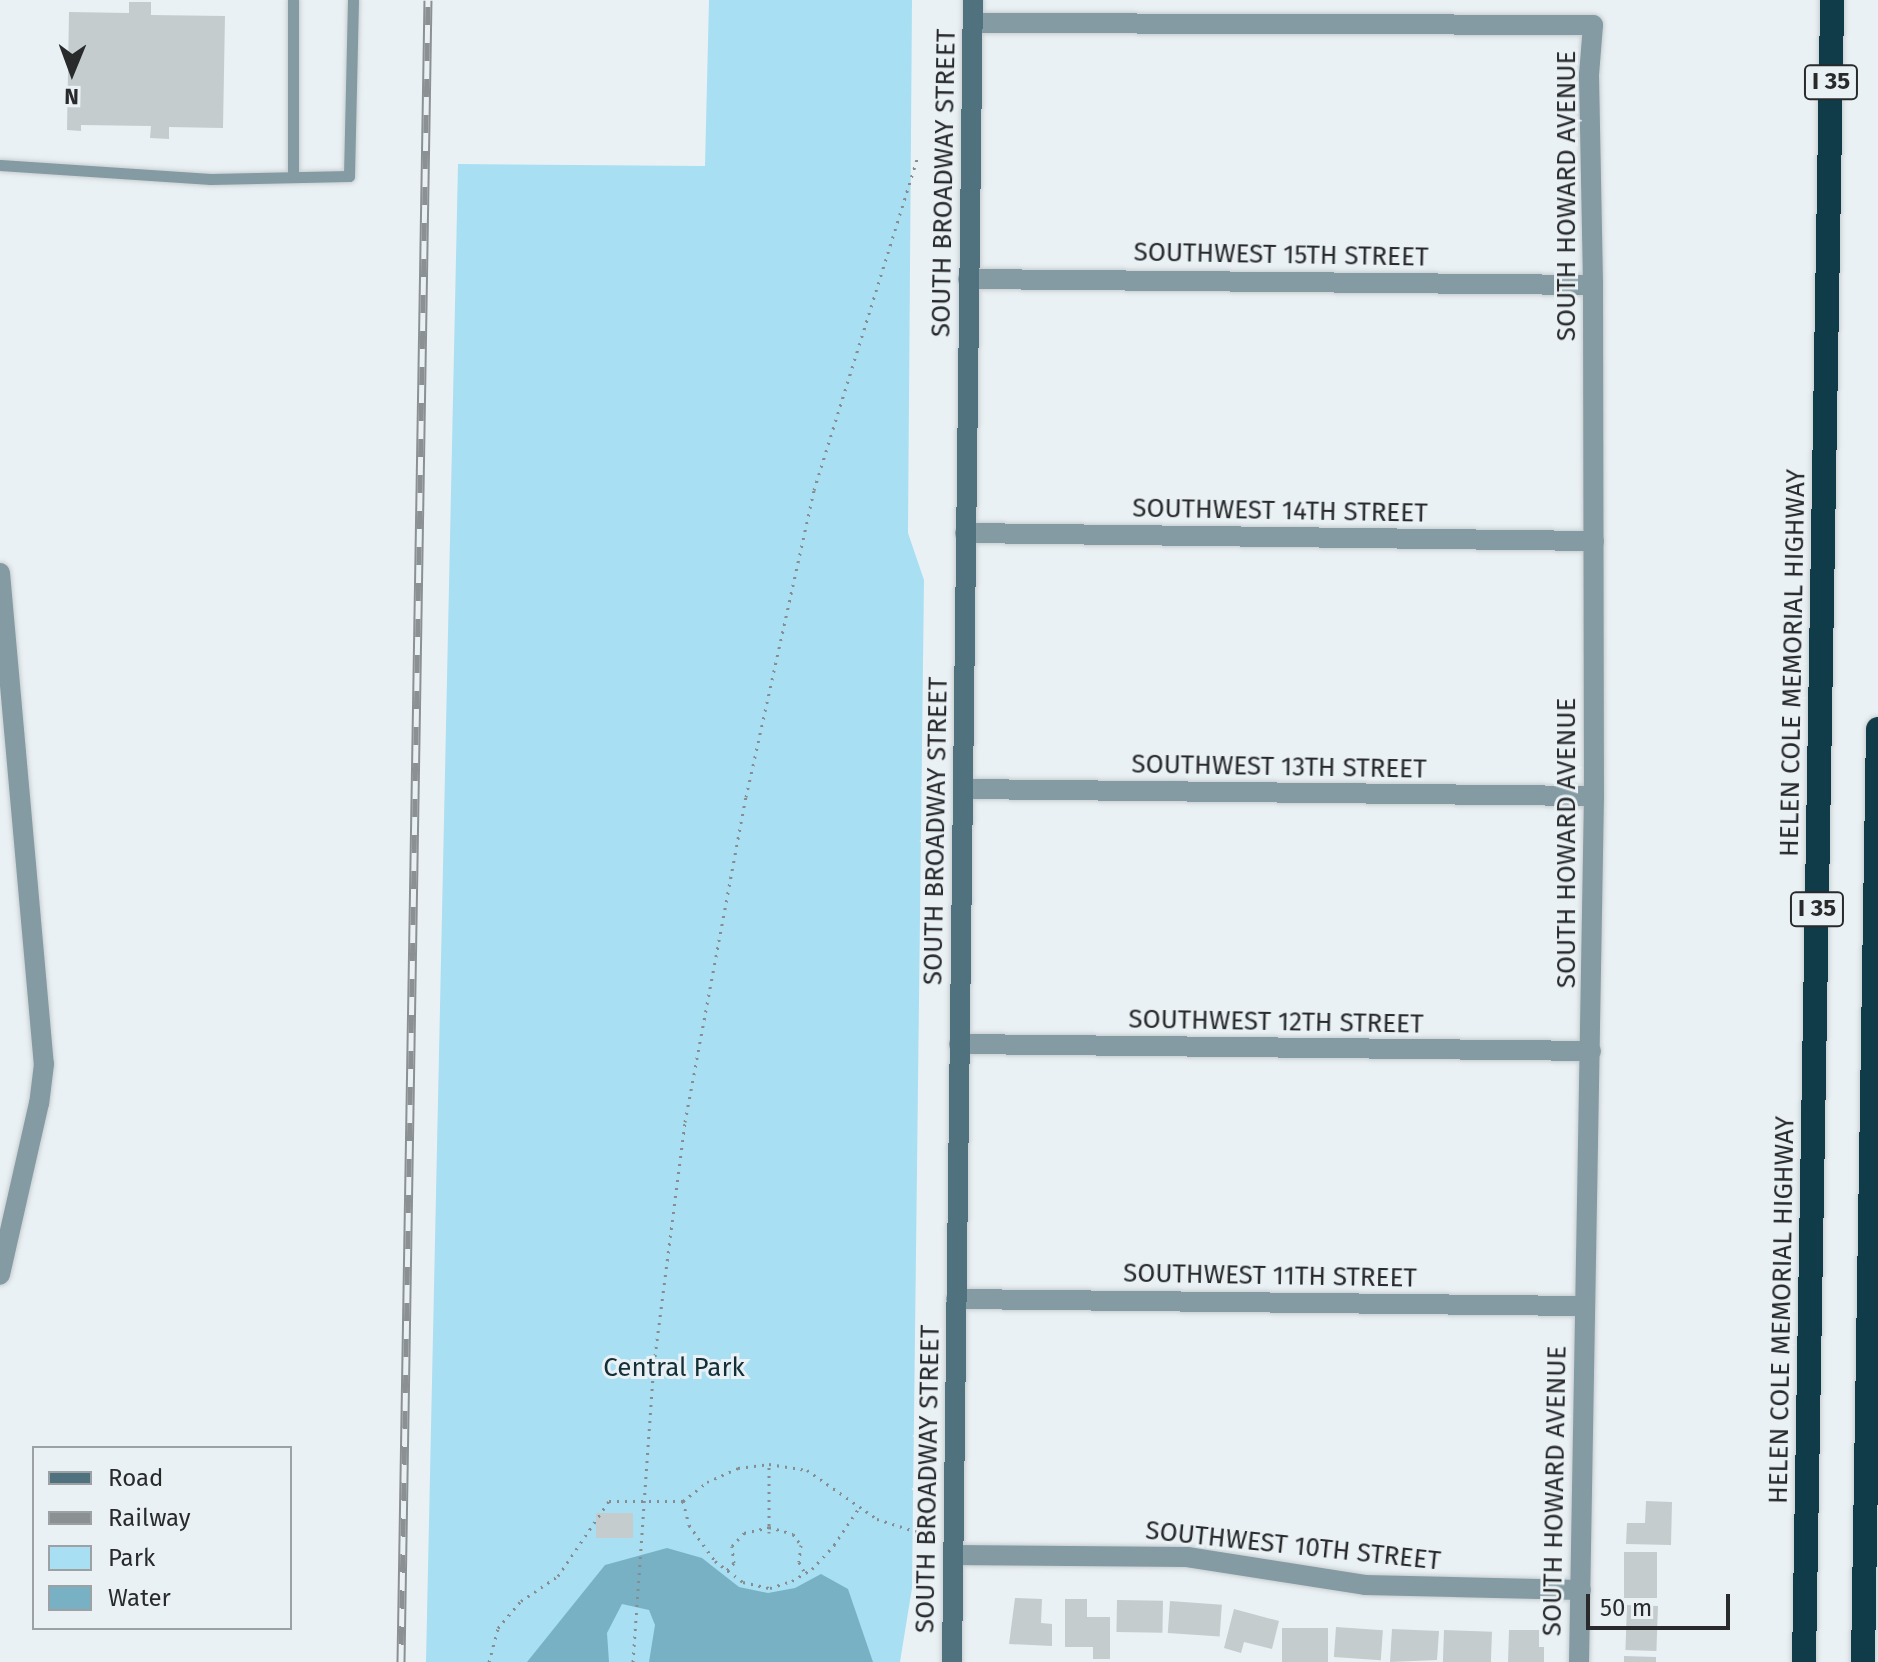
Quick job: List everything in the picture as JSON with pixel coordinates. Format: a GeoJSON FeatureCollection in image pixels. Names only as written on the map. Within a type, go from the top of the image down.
{"type":"FeatureCollection","features":[{"type":"Feature","properties":{"kind":"highway","name":"HELEN COLE MEMORIAL HIGHWAY"},"geometry":{"type":"LineString","coordinates":[[1804,1662],[1832,3]]}},
{"type":"Feature","properties":{"kind":"highway","name":"I 35"},"geometry":{"type":"LineString","coordinates":[[1863,1662],[1878,729]]}},
{"type":"Feature","properties":{"kind":"main road","name":"SOUTH BROADWAY STREET"},"geometry":{"type":"LineString","coordinates":[[952,1662],[973,0]]}},
{"type":"Feature","properties":{"kind":"street","name":"SOUTH HOWARD AVENUE"},"geometry":{"type":"LineString","coordinates":[[973,23],[1593,25],[1589,75],[1593,285],[1594,796],[1579,1662]]}},
{"type":"Feature","properties":{"kind":"street","name":"SOUTHWEST 15TH STREET"},"geometry":{"type":"LineString","coordinates":[[968,279],[1593,285]]}},
{"type":"Feature","properties":{"kind":"street","name":"SOUTHWEST 14TH STREET"},"geometry":{"type":"LineString","coordinates":[[965,533],[1594,541]]}},
{"type":"Feature","properties":{"kind":"street"},"geometry":{"type":"LineString","coordinates":[[0,573],[4,676],[44,1064],[39,1103],[0,1275]]}},
{"type":"Feature","properties":{"kind":"street","name":"SOUTHWEST 13TH STREET"},"geometry":{"type":"LineString","coordinates":[[963,789],[1594,796]]}},
{"type":"Feature","properties":{"kind":"street","name":"SOUTHWEST 12TH STREET"},"geometry":{"type":"LineString","coordinates":[[959,1044],[1591,1051]]}},
{"type":"Feature","properties":{"kind":"street","name":"SOUTHWEST 11TH STREET"},"geometry":{"type":"LineString","coordinates":[[956,1299],[1583,1306]]}},
{"type":"Feature","properties":{"kind":"street","name":"SOUTHWEST 10TH STREET"},"geometry":{"type":"LineString","coordinates":[[953,1555],[1187,1557],[1365,1585],[1581,1590]]}},
{"type":"Feature","properties":{"kind":"lane"},"geometry":{"type":"LineString","coordinates":[[293,0],[293,175]]}},
{"type":"Feature","properties":{"kind":"lane"},"geometry":{"type":"LineString","coordinates":[[0,165],[211,179],[349,176],[353,0]]}},
{"type":"Feature","properties":{"kind":"path"},"geometry":{"type":"LineString","coordinates":[[633,1662],[654,1364],[685,1122],[746,797],[814,490],[918,157]]}},
{"type":"Feature","properties":{"kind":"path"},"geometry":{"type":"LineString","coordinates":[[489,1662],[498,1628],[521,1601],[558,1576],[609,1501],[683,1501],[707,1482],[738,1468],[769,1464],[807,1470],[877,1519],[921,1533]]}},
{"type":"Feature","properties":{"kind":"path"},"geometry":{"type":"LineString","coordinates":[[769,1464],[769,1533]]}},
{"type":"Feature","properties":{"kind":"path"},"geometry":{"type":"LineString","coordinates":[[683,1501],[689,1525],[701,1545],[743,1582],[770,1588],[805,1573],[834,1545],[859,1508]]}},
{"type":"Feature","properties":{"kind":"path"},"geometry":{"type":"LineString","coordinates":[[727,1570],[734,1563],[732,1546],[744,1533],[769,1527],[793,1534],[801,1545],[799,1562],[805,1573]]}},
{"type":"Feature","properties":{"kind":"green space","name":"Central Park"},"geometry":{"type":"Polygon","coordinates":[[[709,0],[912,0],[908,533],[924,580],[912,1588],[900,1662],[426,1662],[458,164],[705,166],[709,0]]]}},
{"type":"Feature","properties":{"kind":"water"},"geometry":{"type":"Polygon","coordinates":[[[667,1548],[702,1558],[739,1587],[768,1593],[795,1588],[821,1574],[848,1589],[873,1662],[649,1662],[655,1625],[649,1610],[622,1604],[607,1633],[609,1662],[527,1662],[605,1565],[667,1548]]]}},
{"type":"Feature","properties":{"kind":"building"},"geometry":{"type":"Polygon","coordinates":[[[129,2],[151,2],[151,15],[225,16],[223,128],[169,127],[169,139],[150,138],[151,126],[81,125],[81,131],[67,130],[69,12],[129,13],[129,2]]]}},
{"type":"Feature","properties":{"kind":"building"},"geometry":{"type":"Polygon","coordinates":[[[1646,1501],[1672,1502],[1671,1545],[1626,1544],[1627,1523],[1645,1523],[1646,1501]]]}},
{"type":"Feature","properties":{"kind":"building"},"geometry":{"type":"Polygon","coordinates":[[[596,1513],[633,1513],[633,1538],[596,1538],[596,1513]]]}},
{"type":"Feature","properties":{"kind":"building"},"geometry":{"type":"Polygon","coordinates":[[[1624,1552],[1657,1552],[1657,1598],[1624,1598],[1624,1552]]]}},
{"type":"Feature","properties":{"kind":"building"},"geometry":{"type":"Polygon","coordinates":[[[1015,1598],[1042,1599],[1041,1623],[1052,1624],[1052,1646],[1009,1644],[1015,1598]]]}},
{"type":"Feature","properties":{"kind":"building"},"geometry":{"type":"Polygon","coordinates":[[[1065,1599],[1087,1599],[1087,1617],[1110,1617],[1110,1659],[1093,1659],[1093,1647],[1065,1647],[1065,1599]]]}},
{"type":"Feature","properties":{"kind":"building"},"geometry":{"type":"Polygon","coordinates":[[[1117,1600],[1163,1601],[1162,1633],[1116,1632],[1117,1600]]]}},
{"type":"Feature","properties":{"kind":"building"},"geometry":{"type":"Polygon","coordinates":[[[1170,1601],[1222,1605],[1220,1637],[1168,1633],[1170,1601]]]}},
{"type":"Feature","properties":{"kind":"building"},"geometry":{"type":"Polygon","coordinates":[[[1627,1605],[1658,1606],[1656,1651],[1625,1650],[1627,1605]]]}},
{"type":"Feature","properties":{"kind":"building"},"geometry":{"type":"Polygon","coordinates":[[[1234,1609],[1279,1621],[1272,1649],[1244,1642],[1241,1653],[1224,1648],[1234,1609]]]}},
{"type":"Feature","properties":{"kind":"building"},"geometry":{"type":"Polygon","coordinates":[[[1336,1627],[1383,1630],[1381,1660],[1334,1657],[1336,1627]]]}},
{"type":"Feature","properties":{"kind":"building"},"geometry":{"type":"Polygon","coordinates":[[[1282,1628],[1328,1628],[1328,1662],[1282,1662],[1282,1628]]]}},
{"type":"Feature","properties":{"kind":"building"},"geometry":{"type":"Polygon","coordinates":[[[1392,1629],[1439,1631],[1437,1660],[1390,1662],[1392,1629]]]}},
{"type":"Feature","properties":{"kind":"building"},"geometry":{"type":"Polygon","coordinates":[[[1444,1630],[1492,1632],[1491,1662],[1443,1662],[1444,1630]]]}},
{"type":"Feature","properties":{"kind":"building"},"geometry":{"type":"Polygon","coordinates":[[[1509,1630],[1539,1630],[1539,1647],[1544,1647],[1544,1662],[1508,1662],[1509,1630]]]}},
{"type":"Feature","properties":{"kind":"building"},"geometry":{"type":"Polygon","coordinates":[[[1624,1656],[1656,1657],[1656,1662],[1624,1662],[1624,1656]]]}},
{"type":"Feature","properties":{"kind":"railway"},"geometry":{"type":"LineString","coordinates":[[401,1662],[428,0]]}}]}
